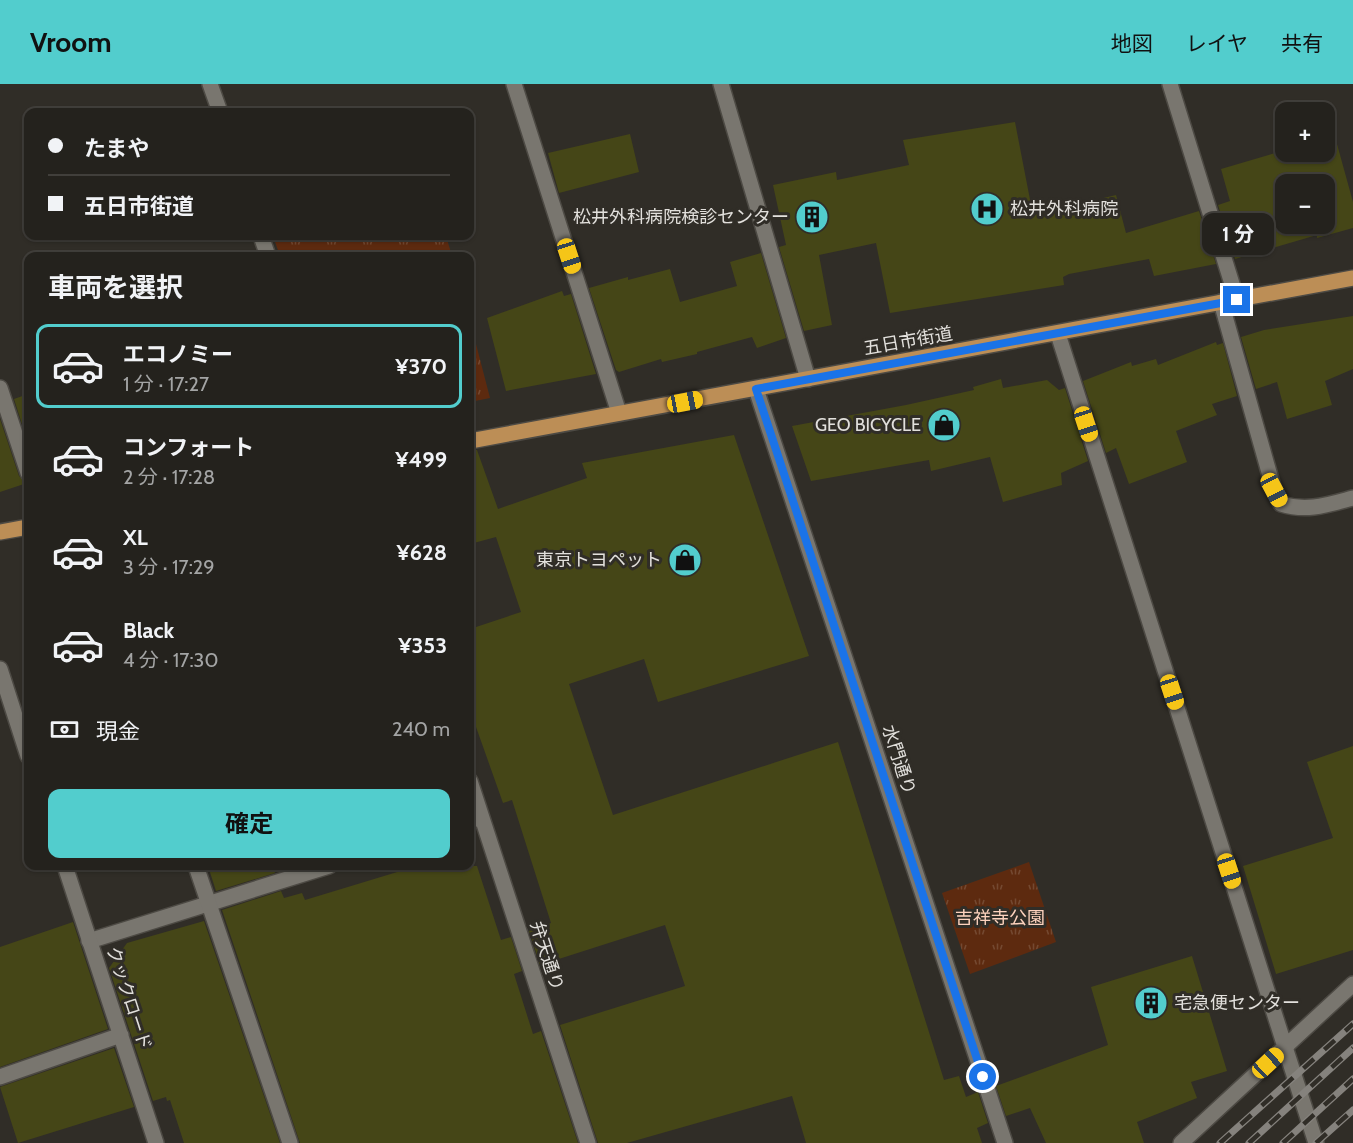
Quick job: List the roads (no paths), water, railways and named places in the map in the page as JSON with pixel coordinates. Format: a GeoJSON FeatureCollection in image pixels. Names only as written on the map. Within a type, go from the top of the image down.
{"type":"FeatureCollection","features":[{"type":"Feature","properties":{"kind":"main road","name":"五日市街道"},"geometry":{"type":"LineString","coordinates":[[474,440],[1353,278]]}},
{"type":"Feature","properties":{"kind":"main road"},"geometry":{"type":"LineString","coordinates":[[0,532],[24,528]]}},
{"type":"Feature","properties":{"kind":"street"},"geometry":{"type":"LineString","coordinates":[[210,84],[219,108]]}},
{"type":"Feature","properties":{"kind":"street"},"geometry":{"type":"LineString","coordinates":[[514,84],[619,413]]}},
{"type":"Feature","properties":{"kind":"street"},"geometry":{"type":"LineString","coordinates":[[722,84],[808,379]]}},
{"type":"Feature","properties":{"kind":"street"},"geometry":{"type":"LineString","coordinates":[[1170,84],[1229,301],[1274,490],[1281,504],[1297,509],[1311,509],[1353,498]]}},
{"type":"Feature","properties":{"kind":"street"},"geometry":{"type":"LineString","coordinates":[[1058,334],[1316,1143]]}},
{"type":"Feature","properties":{"kind":"street"},"geometry":{"type":"LineString","coordinates":[[0,388],[24,461]]}},
{"type":"Feature","properties":{"kind":"street","name":"水門通り"},"geometry":{"type":"LineString","coordinates":[[756,389],[1005,1143]]}},
{"type":"Feature","properties":{"kind":"street"},"geometry":{"type":"LineString","coordinates":[[0,669],[24,744]]}},
{"type":"Feature","properties":{"kind":"street","name":"弁天通り"},"geometry":{"type":"LineString","coordinates":[[476,819],[588,1143]]}},
{"type":"Feature","properties":{"kind":"street","name":"クックロード"},"geometry":{"type":"LineString","coordinates":[[65,870],[156,1143]]}},
{"type":"Feature","properties":{"kind":"street"},"geometry":{"type":"LineString","coordinates":[[197,870],[290,1143]]}},
{"type":"Feature","properties":{"kind":"street"},"geometry":{"type":"LineString","coordinates":[[89,941],[316,870]]}},
{"type":"Feature","properties":{"kind":"street"},"geometry":{"type":"LineString","coordinates":[[1181,1143],[1353,984]]}},
{"type":"Feature","properties":{"kind":"street"},"geometry":{"type":"LineString","coordinates":[[0,1077],[121,1035]]}},
{"type":"Feature","properties":{"kind":"railway"},"geometry":{"type":"LineString","coordinates":[[1220,1143],[1353,1024]]}},
{"type":"Feature","properties":{"kind":"railway"},"geometry":{"type":"LineString","coordinates":[[1249,1143],[1353,1048]]}},
{"type":"Feature","properties":{"kind":"railway"},"geometry":{"type":"LineString","coordinates":[[1283,1143],[1353,1079]]}},
{"type":"Feature","properties":{"kind":"railway"},"geometry":{"type":"LineString","coordinates":[[1316,1143],[1353,1110]]}},
{"type":"Feature","properties":{"kind":"place","name":"松井外科病院"},"geometry":{"type":"Point","coordinates":[987,209]}},
{"type":"Feature","properties":{"kind":"place","name":"松井外科病院検診センター"},"geometry":{"type":"Point","coordinates":[812,217]}},
{"type":"Feature","properties":{"kind":"place","name":"GEO BICYCLE"},"geometry":{"type":"Point","coordinates":[944,425]}},
{"type":"Feature","properties":{"kind":"place","name":"東京トヨペット"},"geometry":{"type":"Point","coordinates":[685,560]}},
{"type":"Feature","properties":{"kind":"place","name":"宅急便センター"},"geometry":{"type":"Point","coordinates":[1151,1003]}},
{"type":"Feature","properties":{"kind":"park label","name":"吉祥寺公園"},"geometry":{"type":"Point","coordinates":[1000,918]}}]}
